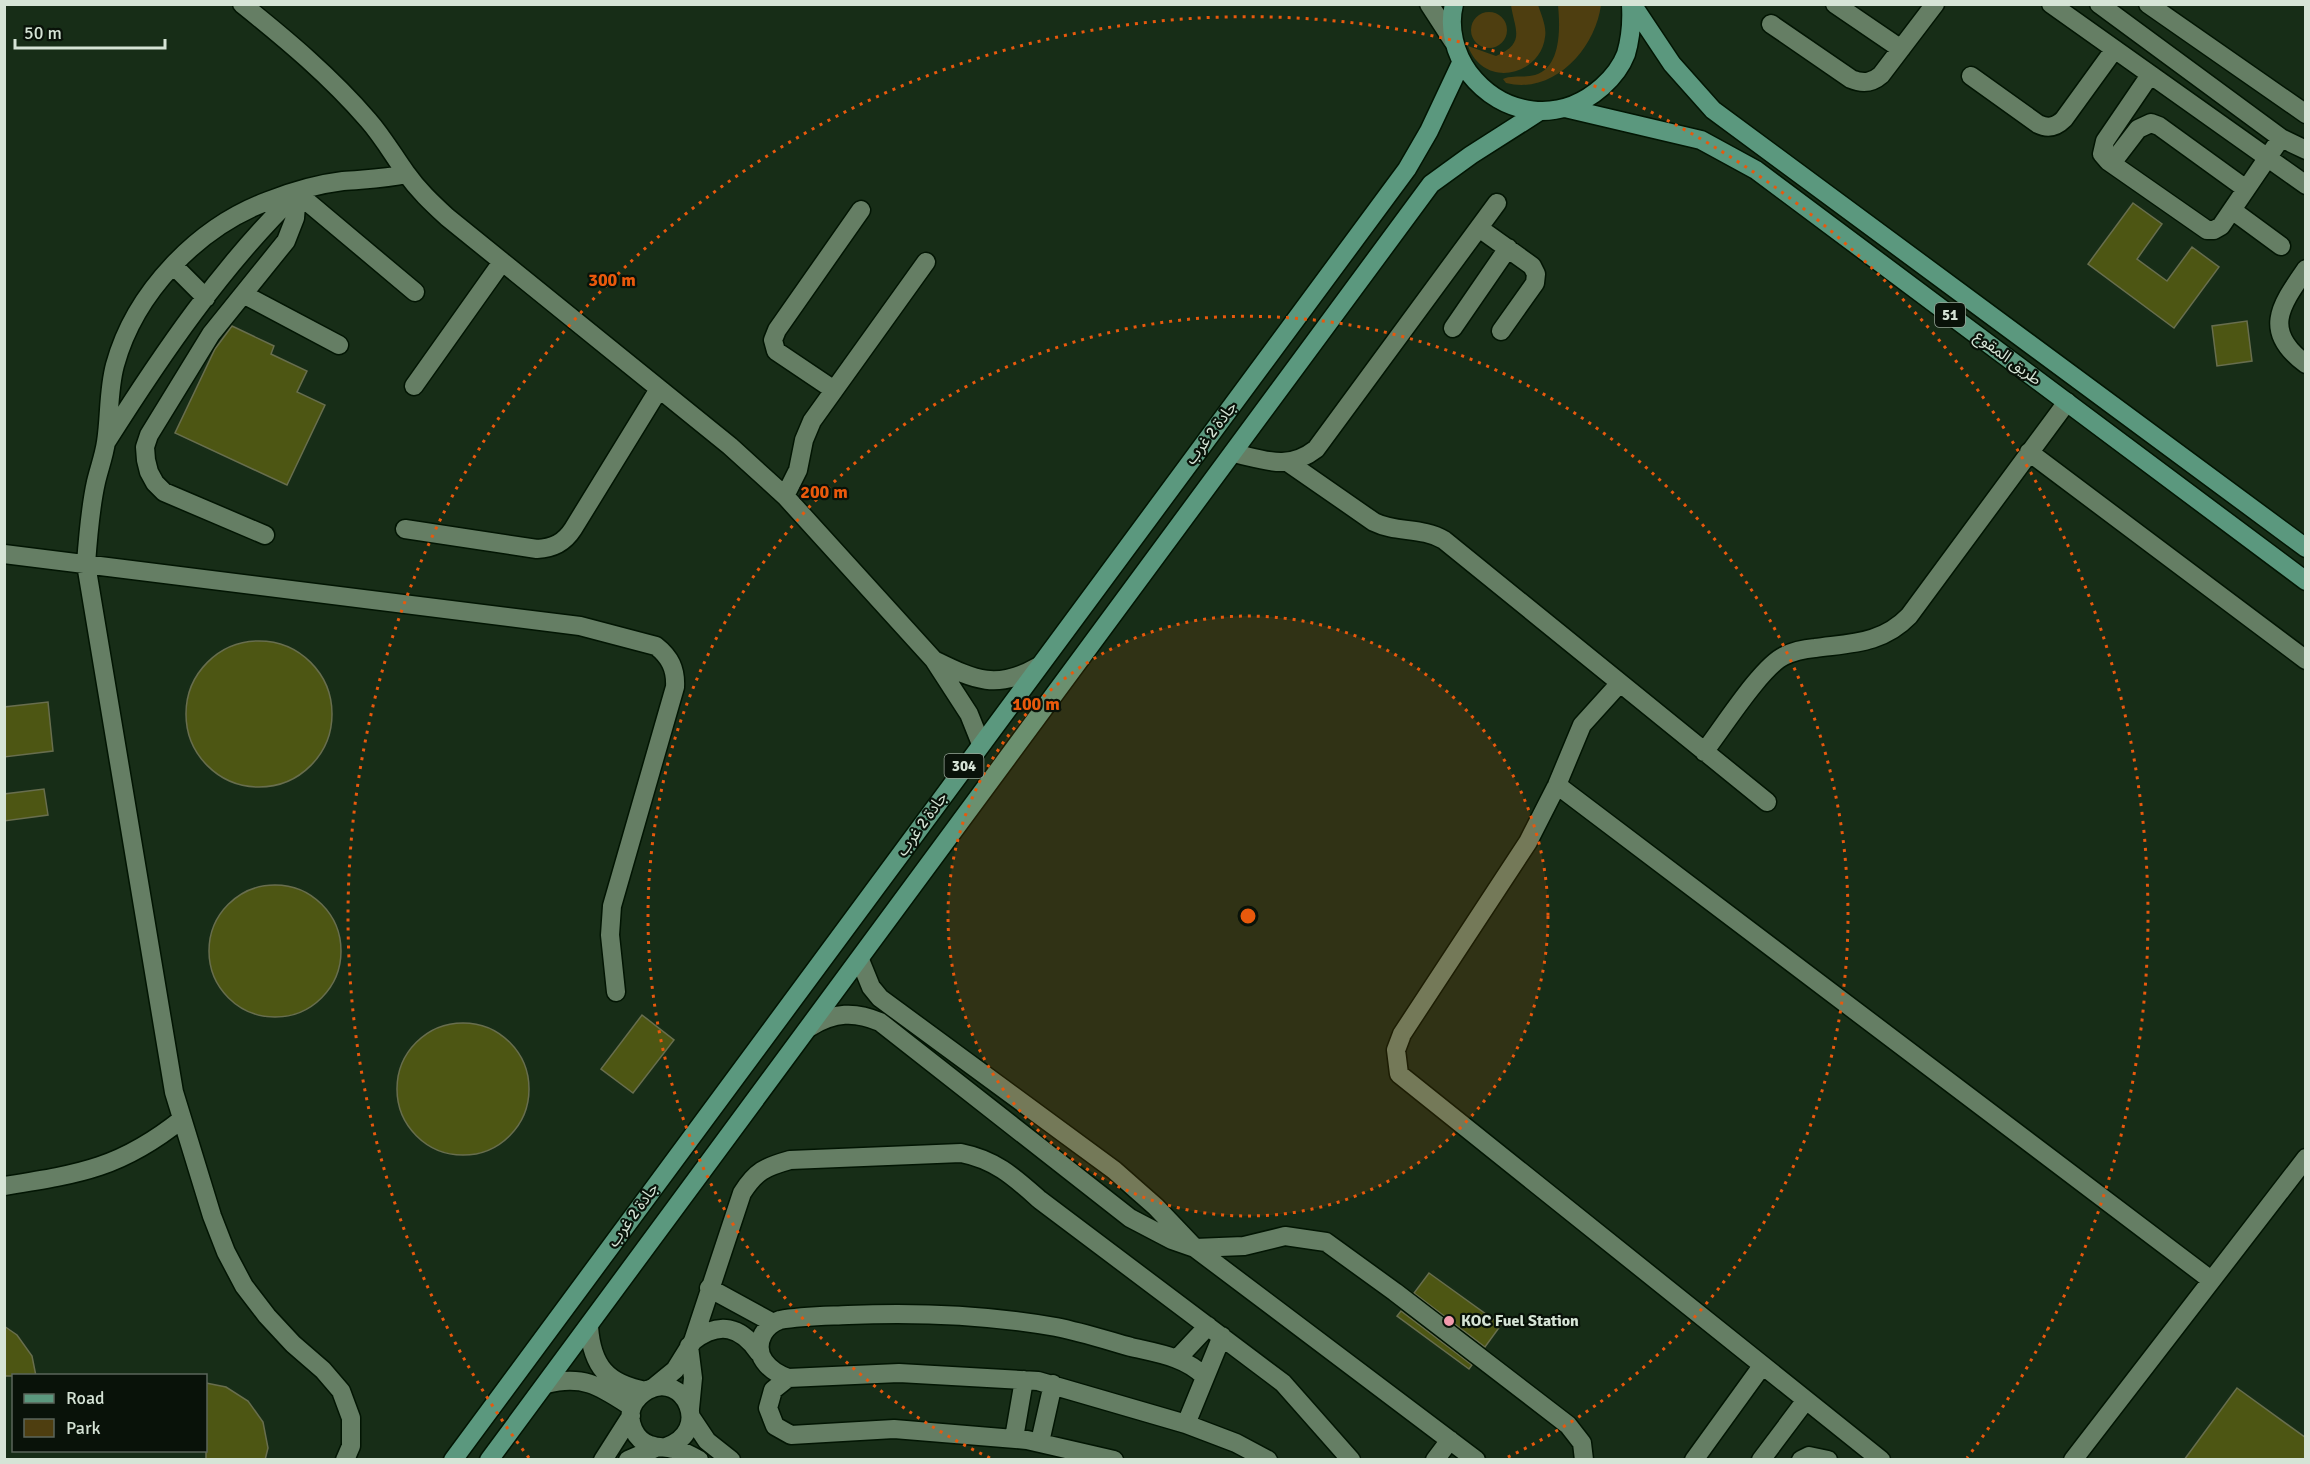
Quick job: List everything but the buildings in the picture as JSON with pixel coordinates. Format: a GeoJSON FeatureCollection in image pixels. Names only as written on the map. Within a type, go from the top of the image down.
{"type":"FeatureCollection","features":[{"type":"Feature","properties":{"kind":"main road","name":"51"},"geometry":{"type":"LineString","coordinates":[[1454,4],[1453,41],[1461,63],[1481,88],[1509,105],[1540,111],[1565,108],[1590,97],[1611,79],[1625,56],[1632,30],[1632,4]]}},
{"type":"Feature","properties":{"kind":"main road","name":"طريق المقوع"},"geometry":{"type":"LineString","coordinates":[[1632,4],[1672,64],[1713,110],[2306,548]]}},
{"type":"Feature","properties":{"kind":"main road","name":"جادة 2 غرب"},"geometry":{"type":"LineString","coordinates":[[453,1460],[1407,169],[1429,131],[1461,63]]}},
{"type":"Feature","properties":{"kind":"main road","name":"طريق المقوع"},"geometry":{"type":"LineString","coordinates":[[1565,108],[1701,140],[1756,170],[2306,581]]}},
{"type":"Feature","properties":{"kind":"main road","name":"جادة 2 غرب"},"geometry":{"type":"LineString","coordinates":[[489,1460],[1431,184],[1471,155],[1540,111]]}},
{"type":"Feature","properties":{"kind":"street"},"geometry":{"type":"LineString","coordinates":[[242,4],[296,48],[344,94],[369,121],[406,174],[447,217],[751,464],[785,496],[934,660],[969,714],[981,744]]}},
{"type":"Feature","properties":{"kind":"street","name":"51"},"geometry":{"type":"LineString","coordinates":[[1429,4],[1453,41]]}},
{"type":"Feature","properties":{"kind":"street"},"geometry":{"type":"LineString","coordinates":[[1835,4],[1901,49]]}},
{"type":"Feature","properties":{"kind":"street"},"geometry":{"type":"LineString","coordinates":[[1771,24],[1851,79],[1862,83],[1881,75],[1935,4]]}},
{"type":"Feature","properties":{"kind":"street"},"geometry":{"type":"LineString","coordinates":[[2051,4],[2306,185]]}},
{"type":"Feature","properties":{"kind":"street"},"geometry":{"type":"LineString","coordinates":[[2100,4],[2281,138],[2306,150]]}},
{"type":"Feature","properties":{"kind":"street"},"geometry":{"type":"LineString","coordinates":[[2148,4],[2306,114]]}},
{"type":"Feature","properties":{"kind":"street"},"geometry":{"type":"LineString","coordinates":[[1971,76],[2038,124],[2055,126],[2064,119],[2114,50]]}},
{"type":"Feature","properties":{"kind":"street"},"geometry":{"type":"LineString","coordinates":[[2150,75],[2103,145],[2102,154],[2207,230],[2218,228],[2281,138]]}},
{"type":"Feature","properties":{"kind":"street"},"geometry":{"type":"LineString","coordinates":[[2112,163],[2138,129],[2151,123],[2159,126],[2246,189]]}},
{"type":"Feature","properties":{"kind":"street"},"geometry":{"type":"LineString","coordinates":[[345,1460],[351,1446],[351,1418],[341,1391],[267,1316],[244,1286],[226,1252],[212,1216],[182,1119],[168,1065],[86,564],[89,522],[106,442],[108,404],[115,365],[125,338],[148,295],[194,245],[234,217],[269,201],[326,184],[406,174]]}},
{"type":"Feature","properties":{"kind":"street"},"geometry":{"type":"LineString","coordinates":[[297,193],[415,292]]}},
{"type":"Feature","properties":{"kind":"street"},"geometry":{"type":"LineString","coordinates":[[265,535],[165,492],[155,483],[149,472],[146,447],[154,423],[201,348],[286,241],[295,218],[297,193]]}},
{"type":"Feature","properties":{"kind":"street"},"geometry":{"type":"LineString","coordinates":[[106,442],[144,383],[206,298],[258,233],[297,193]]}},
{"type":"Feature","properties":{"kind":"street"},"geometry":{"type":"LineString","coordinates":[[1233,453],[1289,463],[1308,456],[1323,442],[1497,202]]}},
{"type":"Feature","properties":{"kind":"street"},"geometry":{"type":"LineString","coordinates":[[834,390],[776,351],[773,340],[777,330],[861,210]]}},
{"type":"Feature","properties":{"kind":"street"},"geometry":{"type":"LineString","coordinates":[[2232,210],[2281,246]]}},
{"type":"Feature","properties":{"kind":"street"},"geometry":{"type":"LineString","coordinates":[[1479,228],[1532,266],[1536,279],[1501,331]]}},
{"type":"Feature","properties":{"kind":"street"},"geometry":{"type":"LineString","coordinates":[[1453,328],[1508,248]]}},
{"type":"Feature","properties":{"kind":"street"},"geometry":{"type":"LineString","coordinates":[[414,386],[502,262]]}},
{"type":"Feature","properties":{"kind":"street"},"geometry":{"type":"LineString","coordinates":[[785,496],[798,470],[806,432],[926,262]]}},
{"type":"Feature","properties":{"kind":"street"},"geometry":{"type":"LineString","coordinates":[[174,266],[206,298]]}},
{"type":"Feature","properties":{"kind":"street"},"geometry":{"type":"LineString","coordinates":[[2306,269],[2282,306],[2279,318],[2283,341],[2290,351],[2306,363]]}},
{"type":"Feature","properties":{"kind":"street"},"geometry":{"type":"LineString","coordinates":[[243,294],[339,345]]}},
{"type":"Feature","properties":{"kind":"street"},"geometry":{"type":"LineString","coordinates":[[405,529],[537,549],[555,546],[573,529],[659,389]]}},
{"type":"Feature","properties":{"kind":"street"},"geometry":{"type":"LineString","coordinates":[[1704,752],[1764,671],[1783,656],[1806,649],[1871,640],[1898,627],[1914,610],[2067,402]]}},
{"type":"Feature","properties":{"kind":"street"},"geometry":{"type":"LineString","coordinates":[[2030,452],[2306,660]]}},
{"type":"Feature","properties":{"kind":"street"},"geometry":{"type":"LineString","coordinates":[[1289,463],[1380,525],[1430,533],[1444,540],[1767,802]]}},
{"type":"Feature","properties":{"kind":"street"},"geometry":{"type":"LineString","coordinates":[[4,554],[580,626],[647,643],[664,652],[674,668],[675,687],[612,906],[610,935],[616,992]]}},
{"type":"Feature","properties":{"kind":"street"},"geometry":{"type":"LineString","coordinates":[[934,660],[974,679],[990,681],[1022,676],[1037,667]]}},
{"type":"Feature","properties":{"kind":"street"},"geometry":{"type":"LineString","coordinates":[[1620,682],[1582,725],[1557,785],[1528,842],[1402,1034],[1396,1050],[1399,1074],[1406,1082],[1881,1460]]}},
{"type":"Feature","properties":{"kind":"street"},"geometry":{"type":"LineString","coordinates":[[1557,785],[2211,1280]]}},
{"type":"Feature","properties":{"kind":"street"},"geometry":{"type":"LineString","coordinates":[[860,960],[871,987],[886,1014],[1130,1218],[1172,1240],[1195,1248],[1244,1246],[1285,1236],[1326,1242],[1568,1425],[1582,1443],[1584,1460]]}},
{"type":"Feature","properties":{"kind":"street"},"geometry":{"type":"LineString","coordinates":[[810,1027],[823,1019],[852,1014],[867,1016],[886,1014],[1092,1153],[1135,1188],[1195,1248],[1472,1458]]}},
{"type":"Feature","properties":{"kind":"street"},"geometry":{"type":"LineString","coordinates":[[4,1186],[75,1175],[104,1166],[150,1143],[182,1119]]}},
{"type":"Feature","properties":{"kind":"street"},"geometry":{"type":"LineString","coordinates":[[699,1460],[651,1445],[638,1437],[631,1423],[632,1412],[635,1401],[675,1370],[691,1344],[742,1193],[751,1179],[764,1167],[790,1160],[961,1153],[979,1157],[1007,1172],[1040,1200],[1283,1383],[1351,1460]]}},
{"type":"Feature","properties":{"kind":"street"},"geometry":{"type":"LineString","coordinates":[[1076,1174],[1092,1153]]}},
{"type":"Feature","properties":{"kind":"street"},"geometry":{"type":"LineString","coordinates":[[2073,1460],[2306,1158]]}},
{"type":"Feature","properties":{"kind":"street"},"geometry":{"type":"LineString","coordinates":[[709,1288],[773,1323]]}},
{"type":"Feature","properties":{"kind":"street"},"geometry":{"type":"LineString","coordinates":[[759,1353],[759,1342],[764,1331],[779,1320],[867,1314],[948,1316],[1008,1320],[1058,1327],[1177,1359],[1197,1368],[1205,1377]]}},
{"type":"Feature","properties":{"kind":"street"},"geometry":{"type":"LineString","coordinates":[[589,1327],[590,1342],[603,1370],[614,1381],[627,1388],[662,1387],[680,1394],[707,1441],[730,1460]]}},
{"type":"Feature","properties":{"kind":"street"},"geometry":{"type":"LineString","coordinates":[[691,1344],[705,1332],[720,1328],[736,1331],[750,1340],[766,1365],[777,1374],[788,1378],[899,1373],[1024,1380],[1053,1384],[1186,1424],[1236,1443],[1268,1460]]}},
{"type":"Feature","properties":{"kind":"street"},"geometry":{"type":"LineString","coordinates":[[1177,1359],[1215,1331]]}},
{"type":"Feature","properties":{"kind":"street"},"geometry":{"type":"LineString","coordinates":[[1186,1424],[1205,1377],[1215,1331]]}},
{"type":"Feature","properties":{"kind":"street"},"geometry":{"type":"LineString","coordinates":[[628,1460],[681,1439],[690,1425],[693,1378],[691,1344]]}},
{"type":"Feature","properties":{"kind":"street"},"geometry":{"type":"LineString","coordinates":[[1694,1460],[1762,1366]]}},
{"type":"Feature","properties":{"kind":"street"},"geometry":{"type":"LineString","coordinates":[[788,1378],[773,1390],[768,1408],[775,1426],[782,1432],[792,1435],[894,1429],[1014,1438],[1114,1460]]}},
{"type":"Feature","properties":{"kind":"street"},"geometry":{"type":"LineString","coordinates":[[546,1384],[577,1379],[592,1383],[632,1412]]}},
{"type":"Feature","properties":{"kind":"street"},"geometry":{"type":"LineString","coordinates":[[1014,1438],[1024,1380]]}},
{"type":"Feature","properties":{"kind":"street"},"geometry":{"type":"LineString","coordinates":[[1040,1443],[1053,1384]]}},
{"type":"Feature","properties":{"kind":"street"},"geometry":{"type":"LineString","coordinates":[[1761,1460],[1806,1400]]}},
{"type":"Feature","properties":{"kind":"street"},"geometry":{"type":"LineString","coordinates":[[603,1460],[632,1412]]}},
{"type":"Feature","properties":{"kind":"street"},"geometry":{"type":"LineString","coordinates":[[1435,1460],[1450,1440]]}},
{"type":"Feature","properties":{"kind":"street"},"geometry":{"type":"LineString","coordinates":[[1801,1460],[1809,1456],[1828,1460]]}},
{"type":"Feature","properties":{"kind":"green space"},"geometry":{"type":"Polygon","coordinates":[[[1511,5],[1538,5],[1545,37],[1534,61],[1511,72],[1498,73],[1486,68],[1476,60],[1468,46],[1496,56],[1512,46],[1516,28],[1511,5]]]}},
{"type":"Feature","properties":{"kind":"green space"},"geometry":{"type":"Polygon","coordinates":[[[1558,5],[1601,5],[1597,21],[1581,52],[1556,75],[1540,82],[1524,85],[1506,83],[1503,79],[1535,75],[1544,71],[1550,64],[1555,55],[1559,34],[1558,5]]]}},
{"type":"Feature","properties":{"kind":"green space"},"geometry":{"type":"Polygon","coordinates":[[[1489,12],[1501,18],[1507,30],[1501,42],[1489,48],[1477,42],[1471,30],[1477,18],[1489,12]]]}},
{"type":"Feature","properties":{"kind":"place","name":"KOC Fuel Station"},"geometry":{"type":"Point","coordinates":[1449,1321]}}]}
